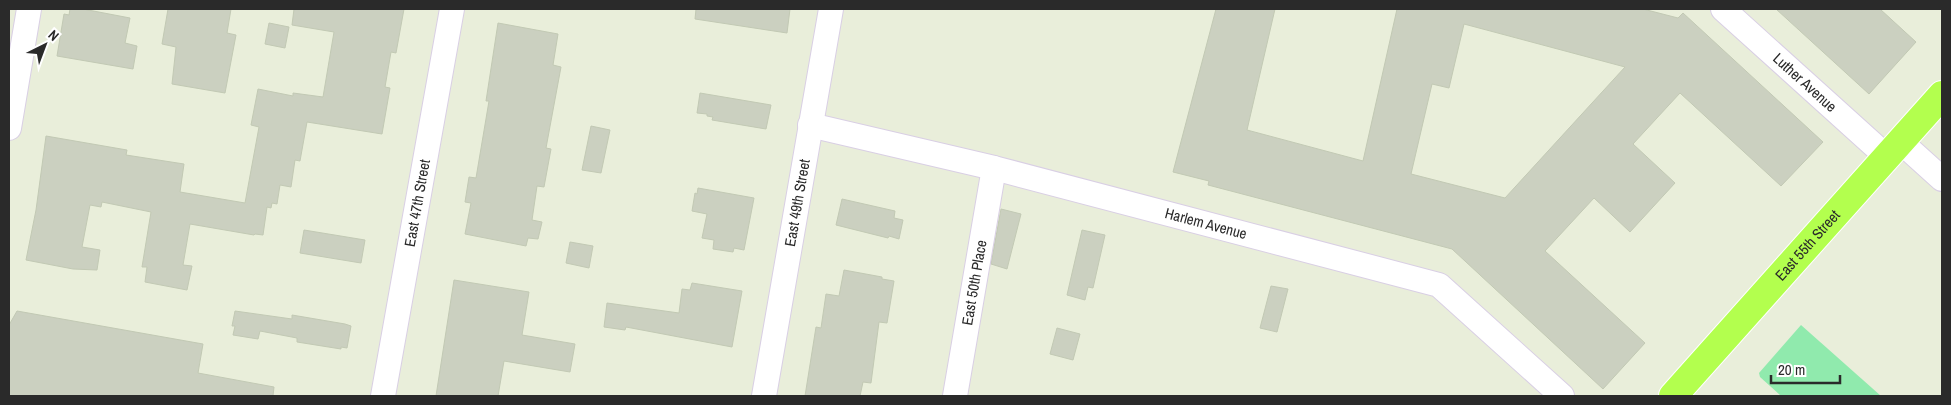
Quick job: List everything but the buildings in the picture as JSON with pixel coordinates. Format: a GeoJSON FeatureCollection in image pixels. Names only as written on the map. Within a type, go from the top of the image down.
{"type":"FeatureCollection","features":[{"type":"Feature","properties":{"kind":"main road","name":"East 55th Street"},"geometry":{"type":"LineString","coordinates":[[1673,396],[1942,95]]}},
{"type":"Feature","properties":{"kind":"street"},"geometry":{"type":"LineString","coordinates":[[9,128],[29,9]]}},
{"type":"Feature","properties":{"kind":"street","name":"East 47th Street"},"geometry":{"type":"LineString","coordinates":[[383,396],[452,9]]}},
{"type":"Feature","properties":{"kind":"street","name":"East 49th Street"},"geometry":{"type":"LineString","coordinates":[[764,396],[831,9]]}},
{"type":"Feature","properties":{"kind":"street","name":"Luther Avenue"},"geometry":{"type":"LineString","coordinates":[[1722,9],[1894,149],[1942,179]]}},
{"type":"Feature","properties":{"kind":"street","name":"Harlem Avenue"},"geometry":{"type":"LineString","coordinates":[[810,125],[994,168],[1439,285],[1562,396]]}},
{"type":"Feature","properties":{"kind":"street","name":"East 50th Place"},"geometry":{"type":"LineString","coordinates":[[955,396],[994,168]]}},
{"type":"Feature","properties":{"kind":"green space"},"geometry":{"type":"Polygon","coordinates":[[[1801,325],[1881,396],[1781,396],[1760,377],[1759,373],[1801,325]]]}}]}
